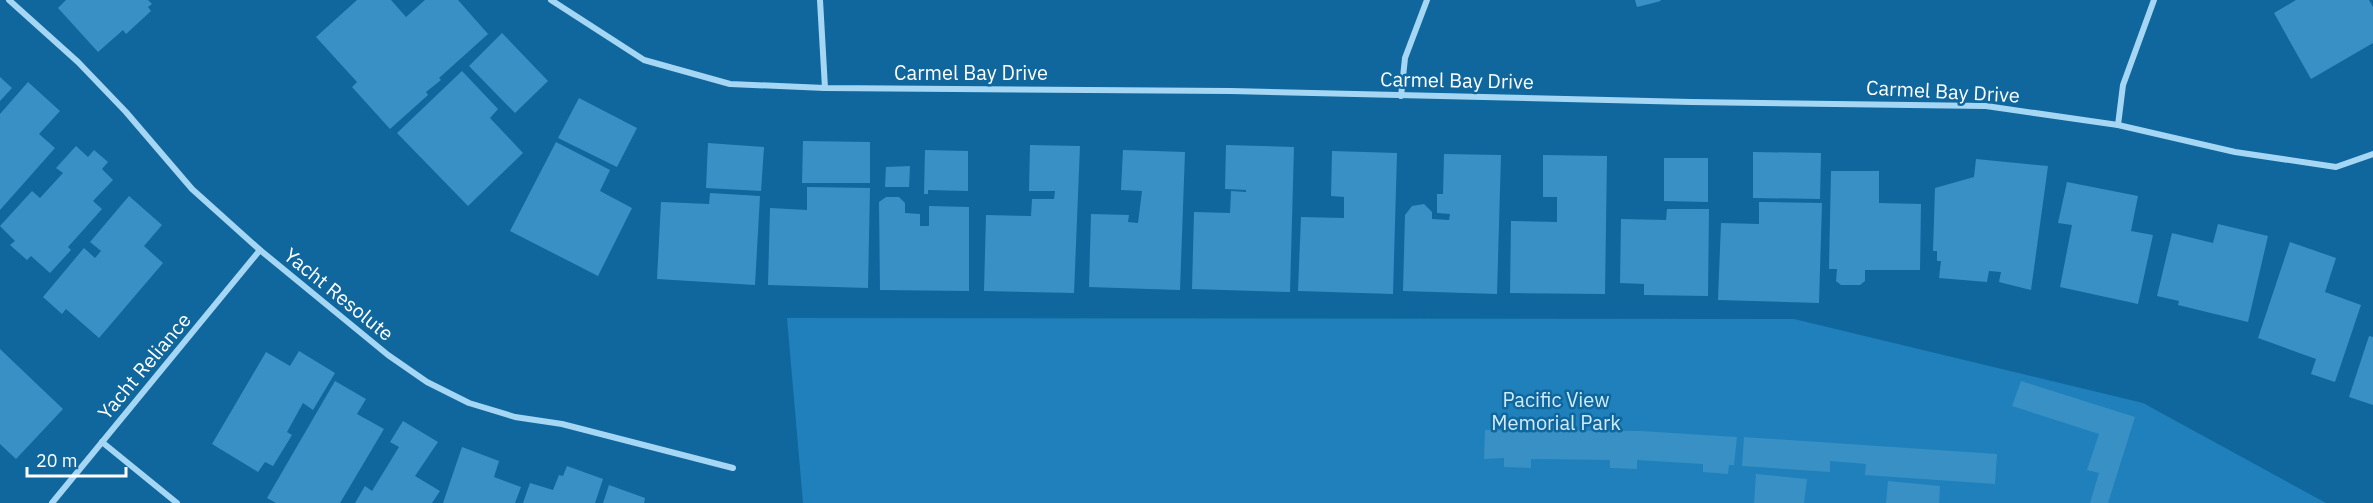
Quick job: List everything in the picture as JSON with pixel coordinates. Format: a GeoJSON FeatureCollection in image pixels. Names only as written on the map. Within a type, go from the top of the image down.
{"type":"FeatureCollection","features":[{"type":"Feature","properties":{"kind":"street","name":"Yacht Resolute"},"geometry":{"type":"LineString","coordinates":[[9,0],[78,62],[126,112],[192,189],[260,250],[388,356],[427,382],[469,403],[515,417],[562,424],[733,468]]}},
{"type":"Feature","properties":{"kind":"street"},"geometry":{"type":"LineString","coordinates":[[820,0],[825,88]]}},
{"type":"Feature","properties":{"kind":"street"},"geometry":{"type":"LineString","coordinates":[[1401,96],[1405,58],[1427,0]]}},
{"type":"Feature","properties":{"kind":"street"},"geometry":{"type":"LineString","coordinates":[[2118,125],[2123,85],[2154,0]]}},
{"type":"Feature","properties":{"kind":"street","name":"Carmel Bay Drive"},"geometry":{"type":"LineString","coordinates":[[552,1],[644,60],[730,84],[825,88],[1231,91],[1401,96],[1986,105],[2118,125],[2235,152],[2336,167],[2373,154]]}},
{"type":"Feature","properties":{"kind":"street","name":"Yacht Reliance"},"geometry":{"type":"LineString","coordinates":[[52,503],[260,250]]}},
{"type":"Feature","properties":{"kind":"street"},"geometry":{"type":"LineString","coordinates":[[102,442],[177,503]]}},
{"type":"Feature","properties":{"kind":"green space","name":"Pacific View Memorial Park"},"geometry":{"type":"Polygon","coordinates":[[[787,318],[1794,319],[2143,403],[2326,503],[803,503],[787,318]]]}},
{"type":"Feature","properties":{"kind":"building"},"geometry":{"type":"Polygon","coordinates":[[[66,0],[148,0],[152,4],[148,7],[151,11],[126,34],[123,30],[98,52],[58,8],[66,0]]]}},
{"type":"Feature","properties":{"kind":"building"},"geometry":{"type":"Polygon","coordinates":[[[357,0],[391,0],[406,17],[425,0],[458,0],[488,34],[439,78],[441,80],[426,92],[428,95],[390,129],[352,87],[357,82],[316,37],[357,0]]]}},
{"type":"Feature","properties":{"kind":"building"},"geometry":{"type":"Polygon","coordinates":[[[1635,0],[1660,0],[1661,1],[1637,7],[1635,0]]]}},
{"type":"Feature","properties":{"kind":"building"},"geometry":{"type":"Polygon","coordinates":[[[2296,0],[2369,0],[2373,7],[2373,43],[2311,79],[2274,13],[2296,0]]]}},
{"type":"Feature","properties":{"kind":"building"},"geometry":{"type":"Polygon","coordinates":[[[502,33],[548,81],[515,113],[469,66],[502,33]]]}},
{"type":"Feature","properties":{"kind":"building"},"geometry":{"type":"Polygon","coordinates":[[[462,71],[498,109],[490,118],[523,153],[468,206],[397,133],[462,71]]]}},
{"type":"Feature","properties":{"kind":"building"},"geometry":{"type":"Polygon","coordinates":[[[0,77],[12,88],[0,101],[0,77]]]}},
{"type":"Feature","properties":{"kind":"building"},"geometry":{"type":"Polygon","coordinates":[[[28,82],[60,111],[39,134],[55,148],[0,210],[0,114],[28,82]]]}},
{"type":"Feature","properties":{"kind":"building"},"geometry":{"type":"Polygon","coordinates":[[[579,98],[637,128],[617,167],[558,138],[579,98]]]}},
{"type":"Feature","properties":{"kind":"building"},"geometry":{"type":"Polygon","coordinates":[[[803,141],[870,142],[870,183],[802,183],[803,141]]]}},
{"type":"Feature","properties":{"kind":"building"},"geometry":{"type":"Polygon","coordinates":[[[556,142],[610,170],[600,191],[632,208],[598,276],[510,231],[556,142]]]}},
{"type":"Feature","properties":{"kind":"building"},"geometry":{"type":"Polygon","coordinates":[[[708,143],[764,147],[761,191],[706,188],[708,143]]]}},
{"type":"Feature","properties":{"kind":"building"},"geometry":{"type":"Polygon","coordinates":[[[1030,145],[1080,146],[1074,293],[984,291],[986,215],[1031,216],[1032,199],[1054,199],[1055,191],[1029,191],[1030,145]]]}},
{"type":"Feature","properties":{"kind":"building"},"geometry":{"type":"Polygon","coordinates":[[[1226,145],[1294,147],[1290,292],[1192,289],[1194,212],[1230,213],[1231,191],[1246,192],[1246,190],[1225,189],[1226,145]]]}},
{"type":"Feature","properties":{"kind":"building"},"geometry":{"type":"Polygon","coordinates":[[[76,146],[88,157],[94,150],[108,162],[102,169],[113,180],[93,201],[102,209],[68,247],[71,250],[50,273],[31,256],[27,260],[10,245],[15,241],[0,226],[32,191],[40,198],[63,173],[56,168],[76,146]]]}},
{"type":"Feature","properties":{"kind":"building"},"geometry":{"type":"Polygon","coordinates":[[[925,150],[968,151],[968,191],[928,190],[928,194],[924,194],[925,150]]]}},
{"type":"Feature","properties":{"kind":"building"},"geometry":{"type":"Polygon","coordinates":[[[1123,150],[1185,152],[1180,290],[1089,287],[1091,214],[1129,215],[1128,222],[1138,223],[1142,191],[1121,190],[1123,150]]]}},
{"type":"Feature","properties":{"kind":"building"},"geometry":{"type":"Polygon","coordinates":[[[1332,151],[1397,153],[1393,294],[1298,291],[1301,217],[1344,218],[1344,197],[1331,196],[1332,151]]]}},
{"type":"Feature","properties":{"kind":"building"},"geometry":{"type":"Polygon","coordinates":[[[1753,152],[1821,153],[1820,199],[1753,198],[1753,152]]]}},
{"type":"Feature","properties":{"kind":"building"},"geometry":{"type":"Polygon","coordinates":[[[1444,154],[1501,155],[1497,294],[1403,291],[1405,215],[1412,206],[1424,204],[1432,212],[1432,219],[1449,220],[1450,214],[1437,213],[1437,194],[1443,194],[1444,154]]]}},
{"type":"Feature","properties":{"kind":"building"},"geometry":{"type":"Polygon","coordinates":[[[1543,155],[1607,156],[1605,294],[1510,293],[1511,221],[1557,222],[1557,197],[1543,197],[1543,155]]]}},
{"type":"Feature","properties":{"kind":"building"},"geometry":{"type":"Polygon","coordinates":[[[1664,158],[1708,158],[1708,202],[1664,201],[1664,158]]]}},
{"type":"Feature","properties":{"kind":"building"},"geometry":{"type":"Polygon","coordinates":[[[1976,159],[2048,166],[2031,290],[1999,282],[2001,272],[1989,271],[1987,282],[1939,278],[1941,261],[1937,261],[1937,251],[1933,251],[1935,188],[1974,177],[1976,159]]]}},
{"type":"Feature","properties":{"kind":"building"},"geometry":{"type":"Polygon","coordinates":[[[910,166],[909,187],[885,187],[886,167],[910,166]]]}},
{"type":"Feature","properties":{"kind":"building"},"geometry":{"type":"Polygon","coordinates":[[[1831,171],[1879,171],[1879,203],[1921,204],[1920,270],[1865,270],[1865,281],[1860,285],[1841,285],[1836,281],[1837,269],[1829,269],[1831,171]]]}},
{"type":"Feature","properties":{"kind":"building"},"geometry":{"type":"Polygon","coordinates":[[[2067,182],[2138,196],[2131,231],[2153,235],[2138,304],[2060,287],[2072,225],[2058,223],[2067,182]]]}},
{"type":"Feature","properties":{"kind":"building"},"geometry":{"type":"Polygon","coordinates":[[[807,187],[870,188],[868,288],[768,285],[770,208],[807,210],[807,187]]]}},
{"type":"Feature","properties":{"kind":"building"},"geometry":{"type":"Polygon","coordinates":[[[710,193],[760,196],[755,285],[657,279],[661,202],[709,204],[710,193]]]}},
{"type":"Feature","properties":{"kind":"building"},"geometry":{"type":"Polygon","coordinates":[[[129,196],[162,225],[144,246],[163,263],[99,338],[66,309],[62,314],[43,297],[84,248],[95,258],[101,251],[90,242],[129,196]]]}},
{"type":"Feature","properties":{"kind":"building"},"geometry":{"type":"Polygon","coordinates":[[[886,197],[899,197],[905,203],[905,213],[920,214],[920,226],[929,226],[929,206],[969,207],[969,291],[880,290],[879,202],[886,197]]]}},
{"type":"Feature","properties":{"kind":"building"},"geometry":{"type":"Polygon","coordinates":[[[1759,202],[1822,203],[1819,303],[1718,300],[1721,223],[1759,224],[1759,202]]]}},
{"type":"Feature","properties":{"kind":"building"},"geometry":{"type":"Polygon","coordinates":[[[1667,209],[1709,209],[1708,296],[1644,295],[1644,284],[1620,283],[1621,219],[1666,220],[1667,209]]]}},
{"type":"Feature","properties":{"kind":"building"},"geometry":{"type":"Polygon","coordinates":[[[2218,224],[2268,236],[2248,322],[2178,305],[2179,301],[2157,296],[2172,233],[2213,243],[2218,224]]]}},
{"type":"Feature","properties":{"kind":"building"},"geometry":{"type":"Polygon","coordinates":[[[2290,242],[2336,258],[2325,292],[2361,305],[2335,382],[2311,374],[2316,359],[2258,338],[2290,242]]]}},
{"type":"Feature","properties":{"kind":"building"},"geometry":{"type":"Polygon","coordinates":[[[2369,336],[2373,337],[2373,405],[2349,397],[2369,336]]]}},
{"type":"Feature","properties":{"kind":"building"},"geometry":{"type":"Polygon","coordinates":[[[0,349],[63,409],[16,459],[0,444],[0,349]]]}},
{"type":"Feature","properties":{"kind":"building"},"geometry":{"type":"Polygon","coordinates":[[[299,351],[335,373],[313,410],[303,403],[287,432],[292,435],[273,466],[265,462],[258,472],[212,444],[266,352],[290,366],[299,351]]]}},
{"type":"Feature","properties":{"kind":"building"},"geometry":{"type":"Polygon","coordinates":[[[335,381],[366,399],[357,414],[384,429],[340,503],[276,503],[267,498],[335,381]]]}},
{"type":"Feature","properties":{"kind":"building"},"geometry":{"type":"Polygon","coordinates":[[[2021,381],[2135,417],[2108,503],[2090,503],[2099,473],[2087,470],[2099,434],[2012,406],[2021,381]]]}},
{"type":"Feature","properties":{"kind":"building"},"geometry":{"type":"Polygon","coordinates":[[[403,421],[438,442],[415,476],[440,491],[432,503],[355,503],[365,486],[372,491],[399,447],[390,442],[403,421]]]}},
{"type":"Feature","properties":{"kind":"building"},"geometry":{"type":"Polygon","coordinates":[[[1485,430],[1640,431],[1737,437],[1734,465],[1729,465],[1728,474],[1703,472],[1703,464],[1637,460],[1637,469],[1610,468],[1610,460],[1531,459],[1531,468],[1504,467],[1504,458],[1484,459],[1485,430]]]}},
{"type":"Feature","properties":{"kind":"building"},"geometry":{"type":"Polygon","coordinates":[[[1744,437],[1997,454],[1995,484],[1865,475],[1866,464],[1830,461],[1830,472],[1742,466],[1744,437]]]}},
{"type":"Feature","properties":{"kind":"building"},"geometry":{"type":"Polygon","coordinates":[[[462,447],[499,461],[494,477],[521,487],[515,503],[443,503],[462,447]]]}},
{"type":"Feature","properties":{"kind":"building"},"geometry":{"type":"Polygon","coordinates":[[[567,466],[603,479],[595,503],[523,503],[530,483],[553,490],[559,475],[563,476],[567,466]]]}},
{"type":"Feature","properties":{"kind":"building"},"geometry":{"type":"Polygon","coordinates":[[[1756,474],[1807,479],[1804,503],[1754,503],[1756,474]]]}},
{"type":"Feature","properties":{"kind":"building"},"geometry":{"type":"Polygon","coordinates":[[[1888,481],[1940,486],[1939,503],[1886,503],[1888,481]]]}},
{"type":"Feature","properties":{"kind":"building"},"geometry":{"type":"Polygon","coordinates":[[[609,485],[645,498],[644,503],[603,503],[609,485]]]}}]}
